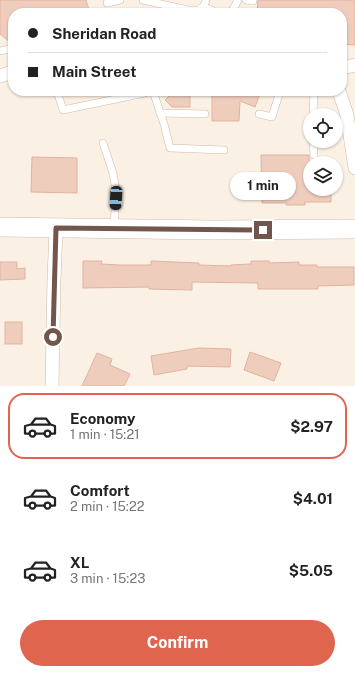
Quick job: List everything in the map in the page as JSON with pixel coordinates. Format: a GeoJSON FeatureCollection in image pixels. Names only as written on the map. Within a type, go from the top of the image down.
{"type":"FeatureCollection","features":[{"type":"Feature","properties":{"kind":"main road"},"geometry":{"type":"LineString","coordinates":[[0,227],[219,230],[355,229]]}},
{"type":"Feature","properties":{"kind":"street"},"geometry":{"type":"LineString","coordinates":[[341,96],[347,115],[354,161]]}},
{"type":"Feature","properties":{"kind":"street"},"geometry":{"type":"LineString","coordinates":[[52,386],[56,228]]}},
{"type":"Feature","properties":{"kind":"lane"},"geometry":{"type":"LineString","coordinates":[[107,3],[120,0]]}},
{"type":"Feature","properties":{"kind":"lane"},"geometry":{"type":"LineString","coordinates":[[143,0],[179,8]]}},
{"type":"Feature","properties":{"kind":"lane"},"geometry":{"type":"LineString","coordinates":[[59,96],[63,110],[131,96]]}},
{"type":"Feature","properties":{"kind":"lane"},"geometry":{"type":"LineString","coordinates":[[155,96],[170,148],[224,150]]}},
{"type":"Feature","properties":{"kind":"lane"},"geometry":{"type":"LineString","coordinates":[[259,114],[272,117],[278,96]]}},
{"type":"Feature","properties":{"kind":"lane"},"geometry":{"type":"LineString","coordinates":[[313,108],[314,96]]}},
{"type":"Feature","properties":{"kind":"lane"},"geometry":{"type":"LineString","coordinates":[[160,113],[205,114]]}},
{"type":"Feature","properties":{"kind":"lane"},"geometry":{"type":"LineString","coordinates":[[103,143],[116,191],[114,229]]}},
{"type":"Feature","properties":{"kind":"lane"},"geometry":{"type":"LineString","coordinates":[[314,148],[314,155]]}},
{"type":"Feature","properties":{"kind":"building"},"geometry":{"type":"Polygon","coordinates":[[[0,0],[86,0],[88,8],[8,8],[8,41],[0,34],[0,0]]]}},
{"type":"Feature","properties":{"kind":"building"},"geometry":{"type":"Polygon","coordinates":[[[258,0],[355,0],[355,45],[347,44],[347,8],[257,8],[258,0]]]}},
{"type":"Feature","properties":{"kind":"building"},"geometry":{"type":"Polygon","coordinates":[[[169,96],[190,96],[190,107],[172,107],[165,100],[169,96]]]}},
{"type":"Feature","properties":{"kind":"building"},"geometry":{"type":"Polygon","coordinates":[[[212,96],[259,96],[255,107],[240,101],[239,121],[212,121],[212,96]]]}},
{"type":"Feature","properties":{"kind":"building"},"geometry":{"type":"Polygon","coordinates":[[[261,155],[309,155],[303,156],[303,196],[331,196],[331,202],[305,202],[305,205],[262,203],[261,155]]]}},
{"type":"Feature","properties":{"kind":"building"},"geometry":{"type":"Polygon","coordinates":[[[32,157],[77,158],[77,193],[31,192],[32,157]]]}},
{"type":"Feature","properties":{"kind":"building"},"geometry":{"type":"Polygon","coordinates":[[[83,261],[102,261],[101,264],[119,265],[151,265],[151,261],[231,266],[251,264],[251,261],[269,261],[269,263],[299,262],[299,265],[317,265],[317,267],[354,267],[354,285],[318,286],[318,289],[258,289],[258,283],[192,282],[192,290],[149,289],[149,287],[83,288],[83,261]]]}},
{"type":"Feature","properties":{"kind":"building"},"geometry":{"type":"Polygon","coordinates":[[[0,262],[17,262],[17,269],[25,268],[25,279],[0,280],[0,262]]]}},
{"type":"Feature","properties":{"kind":"building"},"geometry":{"type":"Polygon","coordinates":[[[5,322],[22,322],[22,344],[5,344],[5,322]]]}},
{"type":"Feature","properties":{"kind":"building"},"geometry":{"type":"Polygon","coordinates":[[[199,348],[231,349],[230,367],[187,366],[187,369],[154,375],[151,356],[199,348]]]}},
{"type":"Feature","properties":{"kind":"building"},"geometry":{"type":"Polygon","coordinates":[[[250,352],[281,363],[274,381],[244,370],[250,352]]]}},
{"type":"Feature","properties":{"kind":"building"},"geometry":{"type":"Polygon","coordinates":[[[97,353],[112,359],[110,365],[130,374],[124,386],[82,386],[97,353]]]}},
{"type":"Feature","properties":{"kind":"route"},"geometry":{"type":"LineString","coordinates":[[53,337],[56,228],[263,230]]}}]}
